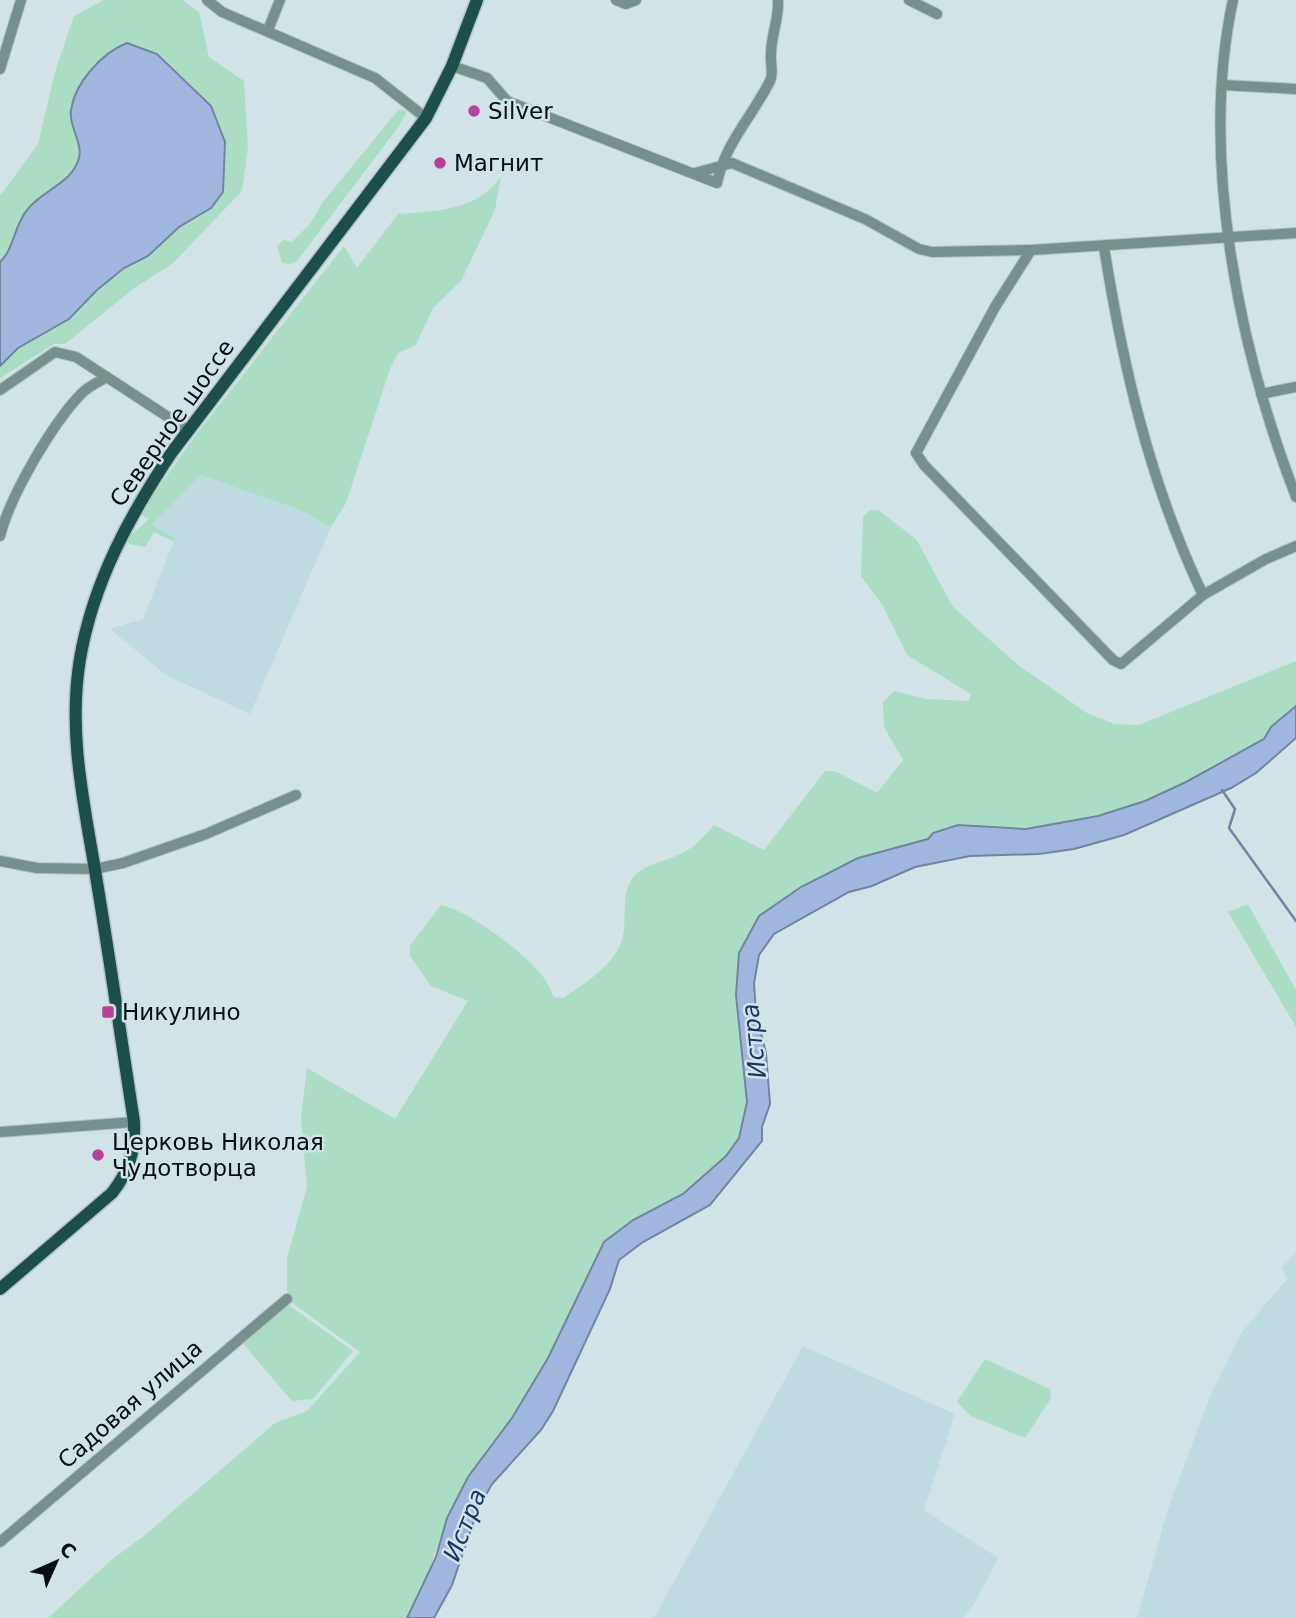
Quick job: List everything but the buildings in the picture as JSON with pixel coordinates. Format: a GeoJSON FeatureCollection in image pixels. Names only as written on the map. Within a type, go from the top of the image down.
{"type":"FeatureCollection","features":[{"type":"Feature","properties":{"kind":"main road","name":"Северное шоссе"},"geometry":{"type":"LineString","coordinates":[[0,1289],[112,1193],[131,1161],[135,1147],[134,1122],[75,737],[80,658],[92,607],[116,546],[139,501],[188,430],[426,118],[452,66],[477,0]]}},
{"type":"Feature","properties":{"kind":"street"},"geometry":{"type":"LineString","coordinates":[[0,69],[21,0]]}},
{"type":"Feature","properties":{"kind":"street"},"geometry":{"type":"LineString","coordinates":[[207,0],[222,12],[375,78],[426,118]]}},
{"type":"Feature","properties":{"kind":"street"},"geometry":{"type":"LineString","coordinates":[[268,30],[280,0]]}},
{"type":"Feature","properties":{"kind":"street"},"geometry":{"type":"LineString","coordinates":[[616,0],[626,4],[636,0]]}},
{"type":"Feature","properties":{"kind":"street"},"geometry":{"type":"LineString","coordinates":[[452,66],[487,79],[507,101],[717,183],[721,164],[737,131],[772,78],[771,53],[779,18],[778,0]]}},
{"type":"Feature","properties":{"kind":"street"},"geometry":{"type":"LineString","coordinates":[[909,0],[937,15]]}},
{"type":"Feature","properties":{"kind":"street"},"geometry":{"type":"LineString","coordinates":[[1233,0],[1223,85],[1222,167],[1230,237],[1261,394],[1296,497]]}},
{"type":"Feature","properties":{"kind":"street"},"geometry":{"type":"LineString","coordinates":[[1223,85],[1296,89]]}},
{"type":"Feature","properties":{"kind":"street"},"geometry":{"type":"LineString","coordinates":[[695,173],[732,163],[854,214],[919,249],[932,252],[1104,247],[1296,233]]}},
{"type":"Feature","properties":{"kind":"street"},"geometry":{"type":"LineString","coordinates":[[1104,247],[1119,338],[1145,447],[1174,535],[1203,595]]}},
{"type":"Feature","properties":{"kind":"street"},"geometry":{"type":"LineString","coordinates":[[1031,250],[995,307],[916,453],[924,465],[1113,660],[1121,664],[1203,595],[1265,559],[1296,546]]}},
{"type":"Feature","properties":{"kind":"street"},"geometry":{"type":"LineString","coordinates":[[0,390],[55,352],[76,357],[188,430]]}},
{"type":"Feature","properties":{"kind":"street"},"geometry":{"type":"LineString","coordinates":[[0,536],[18,489],[67,411],[82,393],[107,377]]}},
{"type":"Feature","properties":{"kind":"street"},"geometry":{"type":"LineString","coordinates":[[1261,394],[1296,387]]}},
{"type":"Feature","properties":{"kind":"street"},"geometry":{"type":"LineString","coordinates":[[0,861],[37,868],[95,869],[123,863],[206,834],[296,794]]}},
{"type":"Feature","properties":{"kind":"street"},"geometry":{"type":"LineString","coordinates":[[0,1132],[134,1122]]}},
{"type":"Feature","properties":{"kind":"street","name":"Садовая улица"},"geometry":{"type":"LineString","coordinates":[[0,1542],[287,1298]]}},
{"type":"Feature","properties":{"kind":"shaded area"},"geometry":{"type":"Polygon","coordinates":[[[201,475],[300,510],[331,527],[250,714],[166,675],[110,629],[143,619],[175,538],[152,525],[201,475]]]}},
{"type":"Feature","properties":{"kind":"shaded area"},"geometry":{"type":"Polygon","coordinates":[[[1296,1252],[1296,1618],[1137,1618],[1167,1512],[1209,1399],[1242,1332],[1287,1279],[1282,1268],[1296,1252]]]}},
{"type":"Feature","properties":{"kind":"shaded area"},"geometry":{"type":"Polygon","coordinates":[[[803,1346],[955,1414],[924,1510],[998,1558],[976,1601],[963,1618],[654,1618],[803,1346]]]}},
{"type":"Feature","properties":{"kind":"green space"},"geometry":{"type":"Polygon","coordinates":[[[104,0],[182,0],[199,12],[209,57],[244,81],[248,147],[242,191],[172,264],[133,289],[65,344],[54,344],[0,378],[0,366],[18,348],[69,319],[97,290],[124,268],[148,256],[179,227],[211,208],[70,111],[80,149],[78,163],[67,179],[27,209],[9,250],[0,262],[0,196],[38,144],[55,72],[74,16],[104,0]]]}},
{"type":"Feature","properties":{"kind":"green space"},"geometry":{"type":"Polygon","coordinates":[[[399,109],[407,111],[399,126],[297,261],[282,263],[277,246],[283,240],[292,242],[310,224],[323,202],[399,109]]]}},
{"type":"Feature","properties":{"kind":"green space"},"geometry":{"type":"Polygon","coordinates":[[[501,176],[495,210],[461,281],[433,308],[416,345],[398,353],[390,369],[346,503],[331,527],[300,510],[201,475],[152,525],[175,538],[175,542],[154,532],[145,547],[129,544],[127,539],[149,519],[140,514],[195,436],[344,246],[357,268],[398,214],[441,210],[468,203],[492,188],[501,176]]]}},
{"type":"Feature","properties":{"kind":"green space"},"geometry":{"type":"Polygon","coordinates":[[[870,510],[878,510],[916,539],[953,607],[1018,665],[1087,713],[1114,724],[1139,725],[1296,661],[1296,706],[1271,726],[1264,739],[1145,801],[1098,816],[1026,829],[958,825],[933,833],[928,839],[881,851],[830,871],[759,916],[739,953],[736,995],[747,1102],[739,1138],[726,1156],[683,1194],[633,1220],[604,1242],[548,1358],[512,1418],[468,1477],[407,1618],[48,1618],[110,1561],[144,1536],[275,1423],[307,1411],[360,1352],[287,1299],[287,1258],[307,1187],[301,1118],[307,1068],[395,1119],[468,1001],[431,986],[410,956],[410,946],[441,905],[466,915],[508,943],[542,975],[554,997],[563,998],[602,969],[617,951],[624,929],[626,892],[635,875],[647,867],[687,851],[714,825],[764,850],[825,771],[835,771],[877,793],[903,760],[884,727],[883,702],[894,691],[926,699],[969,701],[971,694],[907,655],[883,606],[861,576],[863,517],[870,510]]]}},
{"type":"Feature","properties":{"kind":"green space"},"geometry":{"type":"Polygon","coordinates":[[[1248,904],[1296,990],[1296,1027],[1228,912],[1248,904]]]}},
{"type":"Feature","properties":{"kind":"green space"},"geometry":{"type":"Polygon","coordinates":[[[287,1304],[353,1351],[313,1399],[292,1401],[240,1340],[287,1304]]]}},
{"type":"Feature","properties":{"kind":"green space"},"geometry":{"type":"Polygon","coordinates":[[[985,1359],[1050,1389],[1051,1398],[1025,1438],[971,1416],[957,1402],[985,1359]]]}},
{"type":"Feature","properties":{"kind":"water"},"geometry":{"type":"Polygon","coordinates":[[[127,43],[157,54],[211,106],[225,142],[223,192],[211,208],[179,227],[148,256],[124,268],[97,290],[69,319],[18,348],[0,366],[0,262],[5,257],[27,210],[63,181],[75,167],[80,152],[71,110],[78,89],[99,61],[127,43]]]}},
{"type":"Feature","properties":{"kind":"water","name":"Истра"},"geometry":{"type":"Polygon","coordinates":[[[1296,706],[1296,738],[1256,773],[1231,788],[1124,835],[1074,849],[1039,854],[970,856],[915,867],[872,886],[849,892],[774,934],[759,955],[754,983],[756,1013],[766,1053],[770,1104],[762,1127],[762,1141],[710,1205],[643,1242],[619,1260],[610,1289],[553,1411],[541,1430],[492,1484],[478,1509],[452,1585],[434,1618],[407,1618],[436,1557],[447,1518],[468,1477],[512,1418],[548,1358],[604,1242],[633,1220],[683,1194],[726,1156],[739,1138],[747,1102],[736,995],[739,953],[759,916],[801,887],[858,858],[928,839],[933,833],[958,825],[1026,829],[1098,816],[1145,801],[1264,739],[1271,727],[1296,706]]]}},
{"type":"Feature","properties":{"kind":"waterway"},"geometry":{"type":"LineString","coordinates":[[1222,790],[1235,809],[1229,828],[1296,921]]}},
{"type":"Feature","properties":{"kind":"place","name":"Silver"},"geometry":{"type":"Point","coordinates":[474,111]}},
{"type":"Feature","properties":{"kind":"place","name":"Магнит"},"geometry":{"type":"Point","coordinates":[440,163]}},
{"type":"Feature","properties":{"kind":"place","name":"Никулино"},"geometry":{"type":"Point","coordinates":[108,1012]}},
{"type":"Feature","properties":{"kind":"place","name":"Церковь Николая Чудотворца"},"geometry":{"type":"Point","coordinates":[98,1155]}}]}
